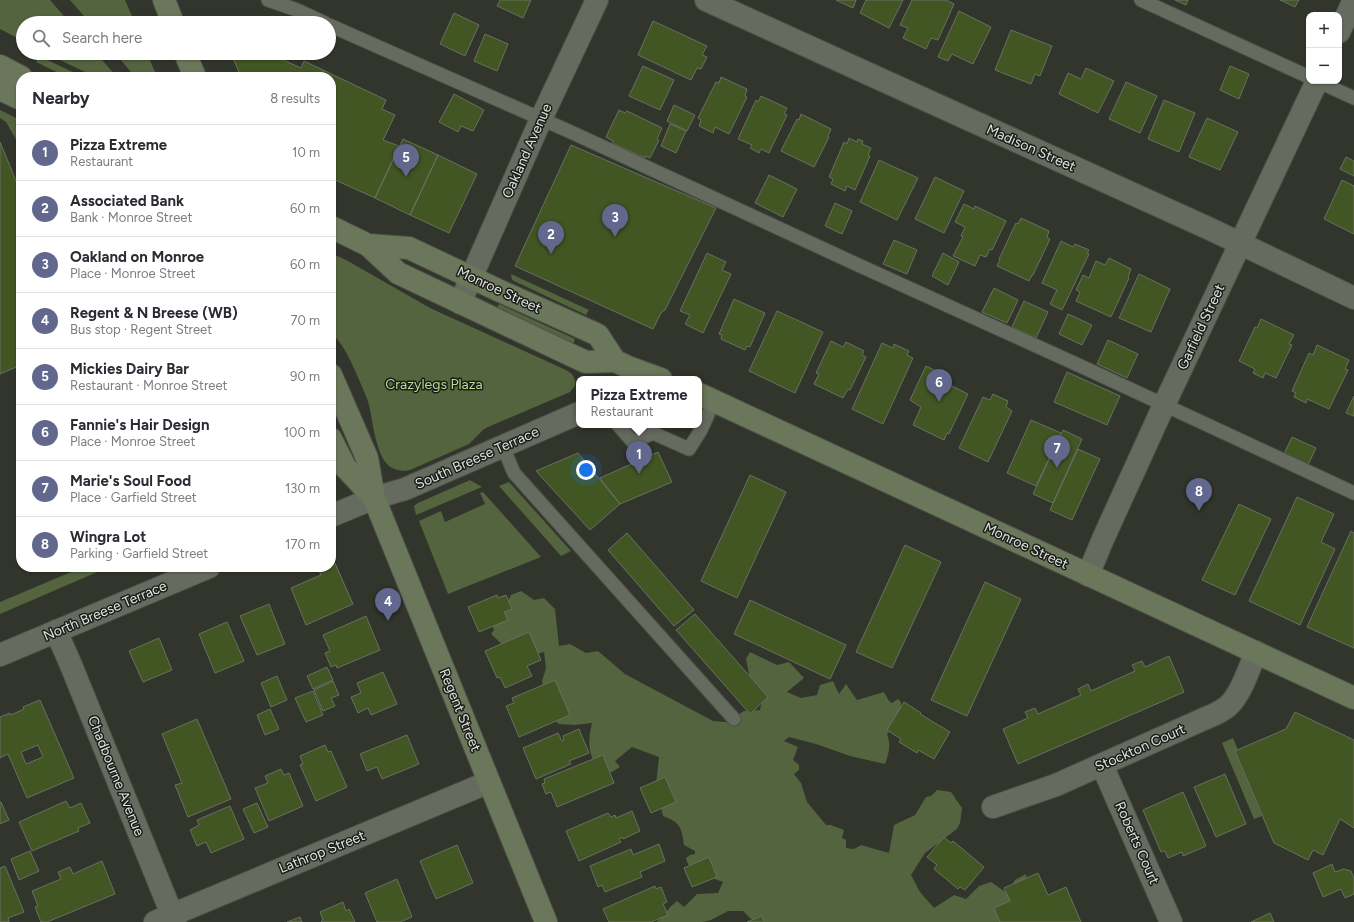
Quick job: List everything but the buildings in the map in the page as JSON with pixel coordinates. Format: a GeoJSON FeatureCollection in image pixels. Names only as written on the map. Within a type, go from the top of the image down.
{"type":"FeatureCollection","features":[{"type":"Feature","properties":{"kind":"main road"},"geometry":{"type":"LineString","coordinates":[[164,0],[170,16]]}},
{"type":"Feature","properties":{"kind":"main road"},"geometry":{"type":"LineString","coordinates":[[188,60],[193,72]]}},
{"type":"Feature","properties":{"kind":"main road"},"geometry":{"type":"LineString","coordinates":[[0,66],[16,74]]}},
{"type":"Feature","properties":{"kind":"main road"},"geometry":{"type":"LineString","coordinates":[[0,89],[16,97]]}},
{"type":"Feature","properties":{"kind":"main road","name":"Monroe Street"},"geometry":{"type":"LineString","coordinates":[[336,229],[368,245],[398,273],[460,303],[586,362],[649,376]]}},
{"type":"Feature","properties":{"kind":"main road","name":"Monroe Street"},"geometry":{"type":"LineString","coordinates":[[368,245],[410,248],[598,335],[621,369]]}},
{"type":"Feature","properties":{"kind":"main road","name":"Regent Street"},"geometry":{"type":"LineString","coordinates":[[336,387],[367,458],[374,498],[546,922]]}},
{"type":"Feature","properties":{"kind":"main road","name":"Monroe Street"},"geometry":{"type":"LineString","coordinates":[[706,398],[1354,698]]}},
{"type":"Feature","properties":{"kind":"main road","name":"Regent Street"},"geometry":{"type":"LineString","coordinates":[[336,449],[345,467],[374,498]]}},
{"type":"Feature","properties":{"kind":"street","name":"Oakland Avenue"},"geometry":{"type":"LineString","coordinates":[[460,303],[541,119],[597,0]]}},
{"type":"Feature","properties":{"kind":"street","name":"Madison Street"},"geometry":{"type":"LineString","coordinates":[[706,0],[1241,243],[1354,298]]}},
{"type":"Feature","properties":{"kind":"street"},"geometry":{"type":"LineString","coordinates":[[1342,26],[1354,0]]}},
{"type":"Feature","properties":{"kind":"street","name":"Garfield Street"},"geometry":{"type":"LineString","coordinates":[[1088,575],[1164,405],[1316,84]]}},
{"type":"Feature","properties":{"kind":"street","name":"South Breese Terrace"},"geometry":{"type":"LineString","coordinates":[[374,498],[405,489],[576,414]]}},
{"type":"Feature","properties":{"kind":"street"},"geometry":{"type":"LineString","coordinates":[[336,514],[374,498]]}},
{"type":"Feature","properties":{"kind":"street","name":"North Breese Terrace"},"geometry":{"type":"LineString","coordinates":[[0,655],[197,572]]}},
{"type":"Feature","properties":{"kind":"street","name":"Chadbourne Avenue"},"geometry":{"type":"LineString","coordinates":[[56,631],[71,665],[168,920]]}},
{"type":"Feature","properties":{"kind":"street","name":"Stockton Court"},"geometry":{"type":"LineString","coordinates":[[993,807],[1102,765],[1206,718],[1228,706],[1236,696],[1256,652]]}},
{"type":"Feature","properties":{"kind":"street","name":"Roberts Court"},"geometry":{"type":"LineString","coordinates":[[1102,765],[1171,922]]}},
{"type":"Feature","properties":{"kind":"street","name":"Lathrop Street"},"geometry":{"type":"LineString","coordinates":[[168,920],[489,782]]}},
{"type":"Feature","properties":{"kind":"lane"},"geometry":{"type":"LineString","coordinates":[[268,0],[310,16]]}},
{"type":"Feature","properties":{"kind":"lane"},"geometry":{"type":"LineString","coordinates":[[1141,0],[1306,76]]}},
{"type":"Feature","properties":{"kind":"lane"},"geometry":{"type":"LineString","coordinates":[[336,28],[541,119],[1354,493]]}},
{"type":"Feature","properties":{"kind":"lane"},"geometry":{"type":"LineString","coordinates":[[1324,84],[1354,98]]}},
{"type":"Feature","properties":{"kind":"lane"},"geometry":{"type":"LineString","coordinates":[[702,424],[706,398]]}},
{"type":"Feature","properties":{"kind":"lane"},"geometry":{"type":"LineString","coordinates":[[621,428],[633,442],[653,433],[689,449],[701,428]]}},
{"type":"Feature","properties":{"kind":"lane"},"geometry":{"type":"LineString","coordinates":[[503,447],[514,473],[734,719]]}},
{"type":"Feature","properties":{"kind":"green space"},"geometry":{"type":"Polygon","coordinates":[[[0,0],[50,0],[64,16],[16,16],[16,37],[0,29],[0,0]]]}},
{"type":"Feature","properties":{"kind":"green space"},"geometry":{"type":"Polygon","coordinates":[[[70,0],[125,0],[132,16],[84,16],[70,0]]]}},
{"type":"Feature","properties":{"kind":"green space"},"geometry":{"type":"Polygon","coordinates":[[[37,60],[47,60],[73,72],[57,72],[36,62],[37,60]]]}},
{"type":"Feature","properties":{"kind":"green space"},"geometry":{"type":"Polygon","coordinates":[[[60,60],[102,60],[113,72],[85,72],[60,60]]]}},
{"type":"Feature","properties":{"kind":"green space"},"geometry":{"type":"Polygon","coordinates":[[[121,60],[150,60],[155,72],[131,72],[121,60]]]}},
{"type":"Feature","properties":{"kind":"green space"},"geometry":{"type":"Polygon","coordinates":[[[0,110],[16,118],[16,139],[6,122],[0,118],[0,110]]]}},
{"type":"Feature","properties":{"kind":"green space","name":"Crazylegs Plaza"},"geometry":{"type":"Polygon","coordinates":[[[336,255],[430,308],[566,370],[574,376],[575,386],[570,392],[488,427],[469,444],[410,470],[401,471],[392,468],[383,458],[377,444],[368,402],[344,349],[336,337],[336,255]]]}},
{"type":"Feature","properties":{"kind":"green space"},"geometry":{"type":"Polygon","coordinates":[[[511,274],[589,310],[586,315],[512,280],[511,274]]]}},
{"type":"Feature","properties":{"kind":"green space"},"geometry":{"type":"Polygon","coordinates":[[[499,304],[575,339],[573,344],[496,310],[499,304]]]}},
{"type":"Feature","properties":{"kind":"green space"},"geometry":{"type":"Polygon","coordinates":[[[470,480],[482,487],[416,515],[414,506],[418,503],[470,480]]]}},
{"type":"Feature","properties":{"kind":"green space"},"geometry":{"type":"Polygon","coordinates":[[[509,482],[571,551],[561,556],[499,486],[509,482]]]}},
{"type":"Feature","properties":{"kind":"green space"},"geometry":{"type":"Polygon","coordinates":[[[483,492],[541,557],[448,594],[419,521],[441,511],[445,522],[485,504],[480,493],[483,492]]]}},
{"type":"Feature","properties":{"kind":"green space"},"geometry":{"type":"Polygon","coordinates":[[[71,572],[97,572],[0,614],[0,602],[71,572]]]}},
{"type":"Feature","properties":{"kind":"green space"},"geometry":{"type":"Polygon","coordinates":[[[521,591],[534,600],[544,598],[555,609],[559,646],[570,644],[586,653],[598,651],[625,674],[713,721],[726,722],[744,711],[760,710],[763,696],[751,685],[746,659],[750,652],[777,665],[789,662],[804,678],[787,692],[801,698],[817,695],[820,685],[833,681],[839,694],[846,684],[857,700],[884,692],[889,701],[892,703],[898,699],[901,702],[900,712],[896,724],[887,734],[889,749],[885,764],[850,756],[816,744],[789,737],[784,741],[798,747],[793,760],[799,765],[799,770],[794,774],[801,783],[807,802],[826,825],[831,825],[844,830],[842,838],[846,840],[846,848],[854,849],[861,845],[889,853],[894,825],[915,815],[926,797],[931,796],[937,790],[951,792],[962,808],[960,823],[957,829],[925,853],[911,875],[920,892],[934,908],[954,895],[966,899],[979,886],[991,882],[1007,893],[1015,880],[1026,874],[1039,922],[754,922],[743,911],[728,911],[711,920],[703,922],[656,922],[677,901],[684,907],[697,894],[718,893],[723,882],[701,874],[691,868],[686,858],[695,854],[695,851],[684,845],[681,830],[677,823],[663,816],[656,784],[659,757],[632,747],[615,761],[620,767],[612,772],[602,773],[591,756],[589,737],[592,723],[575,725],[559,724],[545,713],[546,701],[542,681],[546,668],[544,652],[529,656],[509,651],[491,634],[494,630],[489,619],[507,603],[511,595],[521,591]]]}},
{"type":"Feature","properties":{"kind":"green space"},"geometry":{"type":"Polygon","coordinates":[[[1233,738],[1238,750],[1235,751],[1262,816],[1254,819],[1222,743],[1233,738]]]}},
{"type":"Feature","properties":{"kind":"place","name":"Mickies Dairy Bar"},"geometry":{"type":"Point","coordinates":[406,177]}},
{"type":"Feature","properties":{"kind":"place","name":"Oakland on Monroe"},"geometry":{"type":"Point","coordinates":[615,237]}},
{"type":"Feature","properties":{"kind":"place","name":"Associated Bank"},"geometry":{"type":"Point","coordinates":[551,254]}},
{"type":"Feature","properties":{"kind":"place","name":"Fannie's Hair Design"},"geometry":{"type":"Point","coordinates":[939,402]}},
{"type":"Feature","properties":{"kind":"place","name":"Marie's Soul Food"},"geometry":{"type":"Point","coordinates":[1057,468]}},
{"type":"Feature","properties":{"kind":"place","name":"Pizza Extreme"},"geometry":{"type":"Point","coordinates":[639,474]}},
{"type":"Feature","properties":{"kind":"place","name":"Wingra Lot"},"geometry":{"type":"Point","coordinates":[1199,511]}},
{"type":"Feature","properties":{"kind":"place","name":"Regent & N Breese (WB)"},"geometry":{"type":"Point","coordinates":[388,621]}}]}
